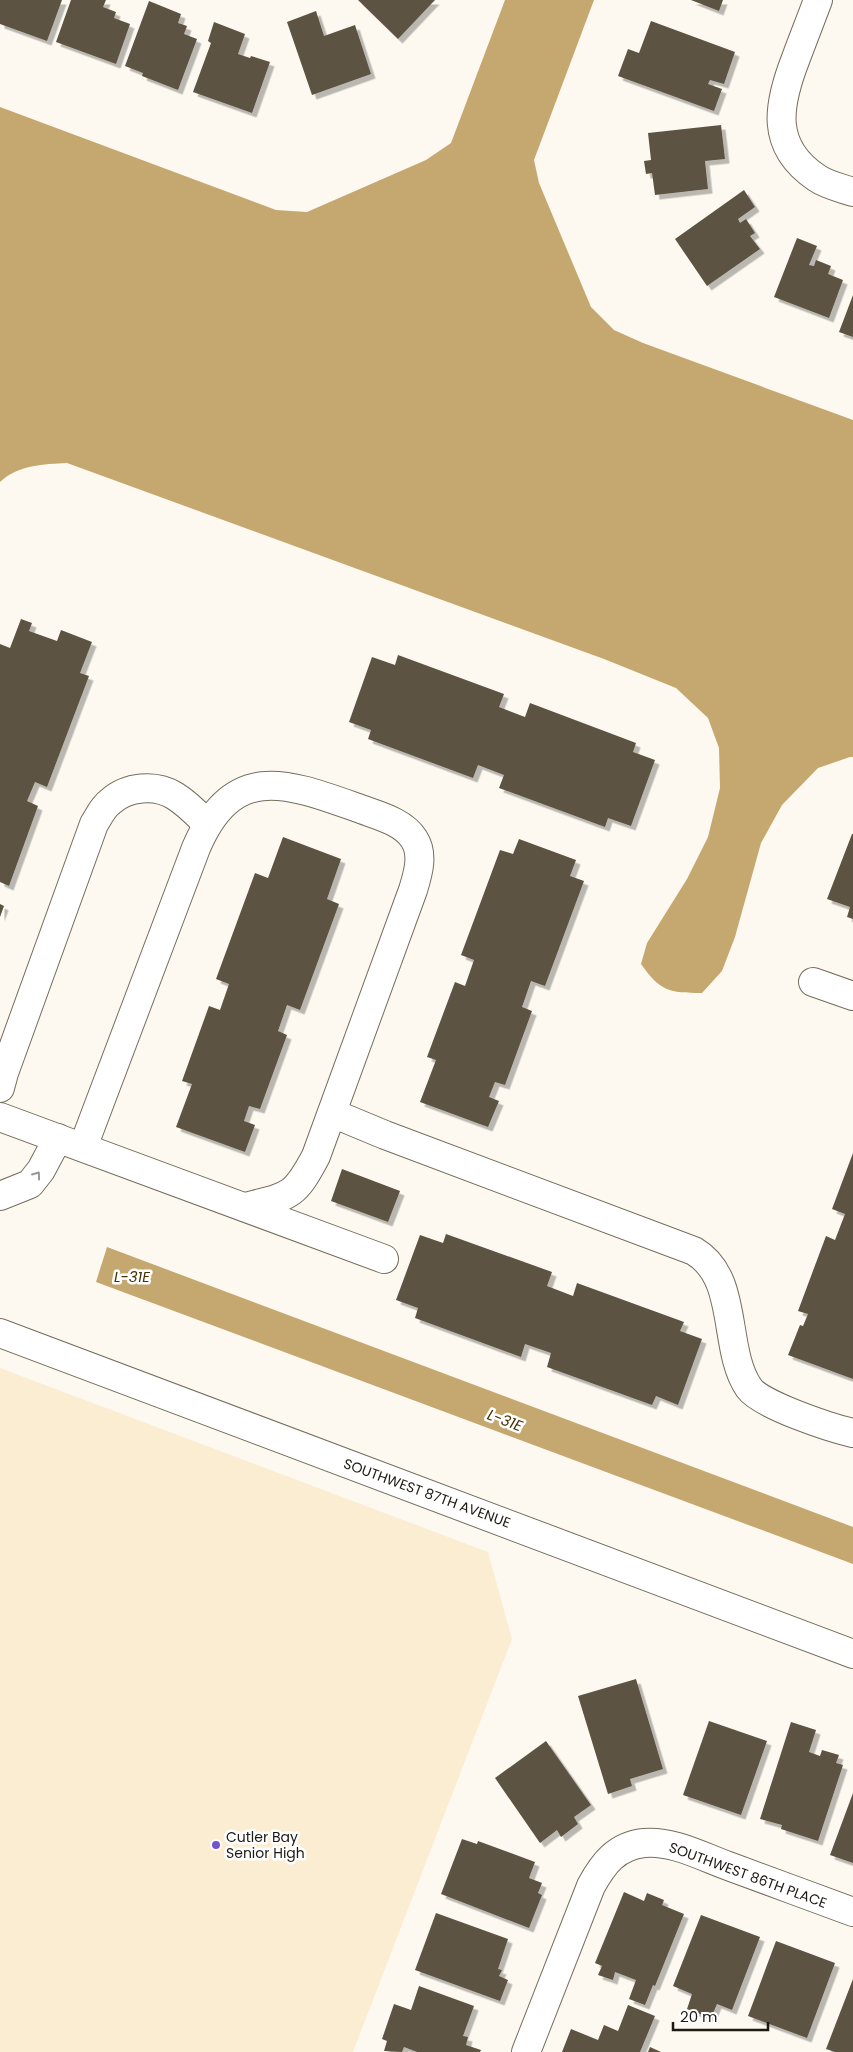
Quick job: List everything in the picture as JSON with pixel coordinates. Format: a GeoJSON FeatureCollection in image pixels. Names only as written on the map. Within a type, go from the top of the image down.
{"type":"FeatureCollection","features":[{"type":"Feature","properties":{"kind":"street"},"geometry":{"type":"LineString","coordinates":[[818,0],[783,93],[780,115],[783,137],[796,158],[819,179],[853,192]]}},
{"type":"Feature","properties":{"kind":"street"},"geometry":{"type":"LineString","coordinates":[[0,1196],[30,1184],[41,1170],[70,1142],[207,824],[219,808],[241,792],[265,786],[282,786],[310,791],[395,823],[407,830],[415,839],[419,862],[413,890],[316,1156],[297,1188],[280,1198],[245,1206]]}},
{"type":"Feature","properties":{"kind":"street"},"geometry":{"type":"LineString","coordinates":[[0,1088],[94,824],[103,809],[110,802],[130,791],[143,788],[153,789],[174,796],[191,807],[207,824]]}},
{"type":"Feature","properties":{"kind":"street"},"geometry":{"type":"LineString","coordinates":[[813,982],[853,996]]}},
{"type":"Feature","properties":{"kind":"street"},"geometry":{"type":"LineString","coordinates":[[332,1114],[694,1250],[704,1256],[715,1271],[722,1288],[736,1354],[742,1374],[750,1389],[765,1401],[826,1426],[853,1433]]}},
{"type":"Feature","properties":{"kind":"street"},"geometry":{"type":"LineString","coordinates":[[0,1117],[384,1259]]}},
{"type":"Feature","properties":{"kind":"street","name":"SOUTHWEST 87TH AVENUE"},"geometry":{"type":"LineString","coordinates":[[0,1333],[853,1654]]}},
{"type":"Feature","properties":{"kind":"street","name":"SOUTHWEST 86TH PLACE"},"geometry":{"type":"LineString","coordinates":[[526,2052],[591,1886],[602,1865],[615,1853],[635,1844],[646,1843],[677,1848],[853,1912]]}},
{"type":"Feature","properties":{"kind":"shaded area","name":"Cutler Bay Senior High"},"geometry":{"type":"Polygon","coordinates":[[[0,1368],[488,1552],[512,1639],[353,2052],[0,2052],[0,1368]]]}},
{"type":"Feature","properties":{"kind":"water"},"geometry":{"type":"Polygon","coordinates":[[[505,0],[594,0],[534,160],[539,183],[591,307],[614,330],[643,343],[853,420],[853,757],[818,768],[782,805],[761,843],[735,937],[722,971],[702,993],[666,989],[654,980],[641,964],[647,943],[687,879],[708,837],[720,788],[719,748],[708,718],[676,688],[604,659],[67,463],[32,466],[7,476],[0,482],[0,107],[276,210],[307,212],[426,160],[451,143],[505,0]]]}},
{"type":"Feature","properties":{"kind":"water","name":"L-31E"},"geometry":{"type":"Polygon","coordinates":[[[107,1247],[853,1527],[853,1564],[96,1282],[107,1247]]]}},
{"type":"Feature","properties":{"kind":"building"},"geometry":{"type":"Polygon","coordinates":[[[0,0],[62,0],[47,41],[0,24],[0,0]]]}},
{"type":"Feature","properties":{"kind":"building"},"geometry":{"type":"Polygon","coordinates":[[[71,0],[106,0],[103,7],[116,12],[114,18],[130,24],[116,64],[56,42],[71,0]]]}},
{"type":"Feature","properties":{"kind":"building"},"geometry":{"type":"Polygon","coordinates":[[[358,0],[435,0],[398,39],[358,0]]]}},
{"type":"Feature","properties":{"kind":"building"},"geometry":{"type":"Polygon","coordinates":[[[691,0],[723,0],[719,11],[691,0]]]}},
{"type":"Feature","properties":{"kind":"building"},"geometry":{"type":"Polygon","coordinates":[[[149,1],[181,14],[178,23],[187,26],[184,34],[197,39],[178,90],[142,76],[143,73],[125,66],[149,1]]]}},
{"type":"Feature","properties":{"kind":"building"},"geometry":{"type":"Polygon","coordinates":[[[316,11],[324,36],[355,25],[371,74],[312,95],[287,22],[316,11]]]}},
{"type":"Feature","properties":{"kind":"building"},"geometry":{"type":"Polygon","coordinates":[[[651,21],[735,52],[724,84],[710,80],[708,84],[722,89],[714,111],[618,76],[628,49],[639,53],[651,21]]]}},
{"type":"Feature","properties":{"kind":"building"},"geometry":{"type":"Polygon","coordinates":[[[214,22],[245,34],[238,54],[270,62],[252,113],[193,92],[211,43],[208,41],[214,22]]]}},
{"type":"Feature","properties":{"kind":"building"},"geometry":{"type":"Polygon","coordinates":[[[721,125],[725,159],[705,161],[708,189],[655,195],[652,173],[646,174],[644,161],[651,160],[648,133],[721,125]]]}},
{"type":"Feature","properties":{"kind":"building"},"geometry":{"type":"Polygon","coordinates":[[[744,190],[755,207],[738,219],[740,223],[746,219],[755,233],[750,236],[760,249],[707,286],[675,239],[744,190]]]}},
{"type":"Feature","properties":{"kind":"building"},"geometry":{"type":"Polygon","coordinates":[[[797,238],[817,246],[809,265],[814,266],[816,260],[831,266],[828,274],[843,280],[829,318],[774,297],[797,238]]]}},
{"type":"Feature","properties":{"kind":"building"},"geometry":{"type":"Polygon","coordinates":[[[853,295],[853,337],[839,332],[853,295]]]}},
{"type":"Feature","properties":{"kind":"building"},"geometry":{"type":"Polygon","coordinates":[[[21,619],[32,623],[29,631],[57,641],[61,630],[92,642],[80,673],[89,676],[47,787],[35,782],[27,801],[38,806],[9,886],[0,882],[0,644],[10,648],[21,619]]]}},
{"type":"Feature","properties":{"kind":"building"},"geometry":{"type":"Polygon","coordinates":[[[398,655],[504,694],[499,707],[525,717],[530,703],[636,743],[633,752],[655,760],[631,826],[608,818],[605,827],[499,788],[504,775],[478,765],[473,778],[368,739],[371,730],[349,722],[372,657],[395,665],[398,655]]]}},
{"type":"Feature","properties":{"kind":"building"},"geometry":{"type":"Polygon","coordinates":[[[852,834],[853,919],[847,917],[850,907],[827,899],[852,834]]]}},
{"type":"Feature","properties":{"kind":"building"},"geometry":{"type":"Polygon","coordinates":[[[283,837],[341,859],[327,899],[339,904],[300,1010],[287,1005],[278,1031],[287,1035],[260,1109],[249,1106],[244,1121],[255,1125],[245,1152],[176,1127],[192,1084],[182,1081],[209,1006],[220,1010],[229,984],[216,979],[255,873],[268,878],[283,837]]]}},
{"type":"Feature","properties":{"kind":"building"},"geometry":{"type":"Polygon","coordinates":[[[519,839],[576,860],[570,876],[584,881],[545,986],[531,981],[522,1007],[532,1011],[505,1085],[495,1082],[489,1097],[499,1101],[488,1127],[420,1102],[436,1060],[427,1057],[455,982],[465,986],[474,960],[461,955],[500,850],[513,854],[519,839]]]}},
{"type":"Feature","properties":{"kind":"building"},"geometry":{"type":"Polygon","coordinates":[[[0,904],[4,906],[0,917],[0,904]]]}},
{"type":"Feature","properties":{"kind":"building"},"geometry":{"type":"Polygon","coordinates":[[[853,1153],[853,1379],[788,1355],[800,1325],[803,1326],[808,1314],[798,1311],[826,1236],[835,1240],[845,1214],[832,1209],[853,1153]]]}},
{"type":"Feature","properties":{"kind":"building"},"geometry":{"type":"Polygon","coordinates":[[[342,1169],[400,1191],[388,1222],[331,1201],[342,1169]]]}},
{"type":"Feature","properties":{"kind":"building"},"geometry":{"type":"Polygon","coordinates":[[[446,1234],[552,1272],[547,1286],[573,1296],[577,1283],[684,1322],[680,1331],[702,1339],[678,1405],[656,1396],[652,1405],[547,1367],[551,1353],[525,1344],[521,1357],[415,1318],[418,1308],[396,1300],[420,1235],[443,1243],[446,1234]]]}},
{"type":"Feature","properties":{"kind":"building"},"geometry":{"type":"Polygon","coordinates":[[[636,1679],[663,1769],[630,1779],[632,1786],[608,1794],[578,1696],[636,1679]]]}},
{"type":"Feature","properties":{"kind":"building"},"geometry":{"type":"Polygon","coordinates":[[[709,1721],[767,1741],[741,1815],[683,1795],[709,1721]]]}},
{"type":"Feature","properties":{"kind":"building"},"geometry":{"type":"Polygon","coordinates":[[[791,1722],[816,1730],[809,1752],[820,1756],[822,1750],[839,1755],[836,1763],[843,1765],[818,1841],[781,1829],[782,1825],[760,1819],[791,1722]]]}},
{"type":"Feature","properties":{"kind":"building"},"geometry":{"type":"Polygon","coordinates":[[[546,1741],[591,1805],[574,1817],[578,1824],[561,1837],[557,1830],[540,1843],[495,1778],[546,1741]]]}},
{"type":"Feature","properties":{"kind":"building"},"geometry":{"type":"Polygon","coordinates":[[[853,1793],[853,1863],[830,1855],[853,1793]]]}},
{"type":"Feature","properties":{"kind":"building"},"geometry":{"type":"Polygon","coordinates":[[[462,1839],[477,1844],[478,1841],[535,1862],[529,1878],[542,1883],[538,1893],[542,1895],[529,1928],[441,1894],[462,1839]]]}},
{"type":"Feature","properties":{"kind":"building"},"geometry":{"type":"Polygon","coordinates":[[[624,1892],[644,1901],[647,1893],[664,1900],[662,1905],[684,1914],[655,1986],[653,1985],[645,2005],[629,1999],[636,1980],[615,1972],[613,1980],[598,1975],[602,1966],[595,1963],[624,1892]]]}},
{"type":"Feature","properties":{"kind":"building"},"geometry":{"type":"Polygon","coordinates":[[[436,1913],[508,1939],[498,1969],[502,1970],[499,1976],[508,1980],[500,2001],[415,1970],[436,1913]]]}},
{"type":"Feature","properties":{"kind":"building"},"geometry":{"type":"Polygon","coordinates":[[[701,1915],[760,1937],[732,2010],[717,2004],[711,2018],[687,2009],[692,1994],[673,1986],[701,1915]]]}},
{"type":"Feature","properties":{"kind":"building"},"geometry":{"type":"Polygon","coordinates":[[[776,1941],[835,1963],[807,2038],[748,2016],[776,1941]]]}},
{"type":"Feature","properties":{"kind":"building"},"geometry":{"type":"Polygon","coordinates":[[[853,1979],[853,2052],[835,2052],[826,2049],[853,1979]]]}},
{"type":"Feature","properties":{"kind":"building"},"geometry":{"type":"Polygon","coordinates":[[[419,1986],[474,2006],[463,2036],[468,2037],[466,2045],[481,2050],[480,2052],[417,2052],[404,2047],[402,2052],[384,2051],[387,2041],[382,2039],[394,2004],[411,2010],[419,1986]]]}},
{"type":"Feature","properties":{"kind":"building"},"geometry":{"type":"Polygon","coordinates":[[[628,2005],[655,2016],[640,2052],[562,2052],[571,2029],[598,2040],[604,2025],[618,2031],[628,2005]]]}},
{"type":"Feature","properties":{"kind":"building"},"geometry":{"type":"Polygon","coordinates":[[[650,2047],[661,2052],[648,2052],[650,2047]]]}},
{"type":"Feature","properties":{"kind":"place","name":"Cutler Bay Senior High"},"geometry":{"type":"Point","coordinates":[216,1845]}}]}
